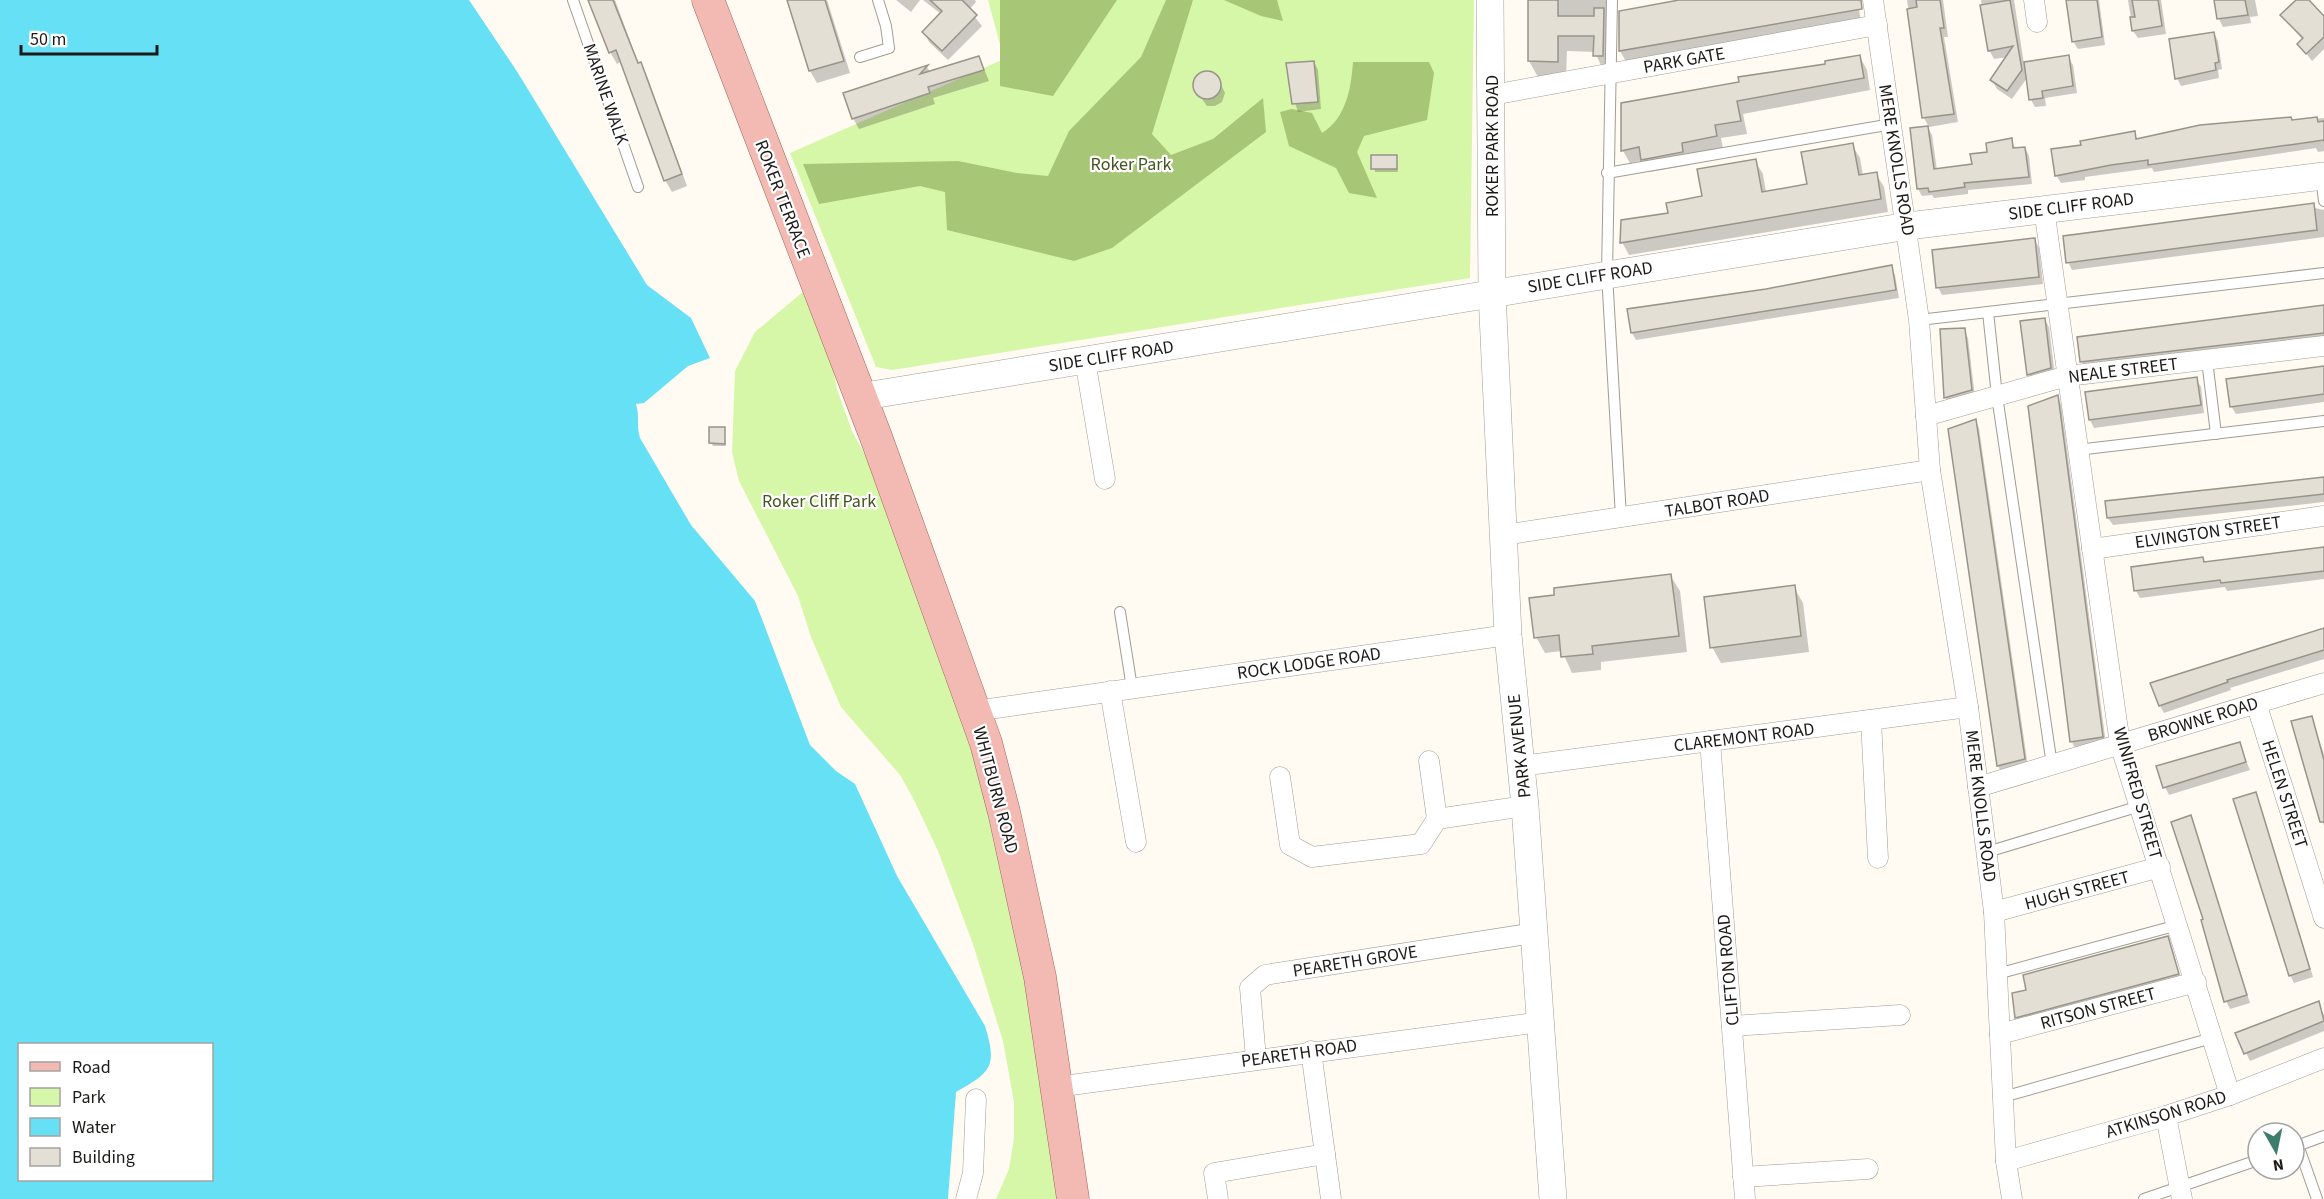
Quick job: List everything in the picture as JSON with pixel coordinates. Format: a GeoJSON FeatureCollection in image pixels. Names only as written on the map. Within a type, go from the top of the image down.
{"type":"FeatureCollection","features":[{"type":"Feature","properties":{"kind":"main road","name":"ROKER TERRACE"},"geometry":{"type":"LineString","coordinates":[[708,0],[859,397]]}},
{"type":"Feature","properties":{"kind":"main road","name":"WHITBURN ROAD"},"geometry":{"type":"LineString","coordinates":[[859,397],[876,437],[975,711],[1004,812],[1041,977],[1073,1199]]}},
{"type":"Feature","properties":{"kind":"street","name":"ROKER PARK ROAD"},"geometry":{"type":"LineString","coordinates":[[1490,0],[1492,293]]}},
{"type":"Feature","properties":{"kind":"street","name":"MERE KNOLLS ROAD"},"geometry":{"type":"LineString","coordinates":[[1874,0],[1908,226],[1919,320],[1930,470],[1968,707],[1994,912],[2006,1161],[2012,1199]]}},
{"type":"Feature","properties":{"kind":"street"},"geometry":{"type":"LineString","coordinates":[[2034,0],[2037,22]]}},
{"type":"Feature","properties":{"kind":"street","name":"PARK GATE"},"geometry":{"type":"LineString","coordinates":[[1492,96],[1877,25]]}},
{"type":"Feature","properties":{"kind":"street","name":"SIDE CLIFF ROAD"},"geometry":{"type":"LineString","coordinates":[[859,397],[1908,226],[2044,209],[2323,184]]}},
{"type":"Feature","properties":{"kind":"street","name":"WINIFRED STREET"},"geometry":{"type":"LineString","coordinates":[[2044,209],[2120,744],[2230,1095]]}},
{"type":"Feature","properties":{"kind":"street","name":"PARK AVENUE"},"geometry":{"type":"LineString","coordinates":[[1492,293],[1508,635],[1525,806],[1553,1199]]}},
{"type":"Feature","properties":{"kind":"street","name":"NEALE STREET"},"geometry":{"type":"LineString","coordinates":[[1926,416],[2067,376],[2324,346]]}},
{"type":"Feature","properties":{"kind":"street"},"geometry":{"type":"LineString","coordinates":[[1085,360],[1105,479]]}},
{"type":"Feature","properties":{"kind":"street","name":"TALBOT ROAD"},"geometry":{"type":"LineString","coordinates":[[1504,535],[1930,470]]}},
{"type":"Feature","properties":{"kind":"street","name":"ELVINGTON STREET"},"geometry":{"type":"LineString","coordinates":[[2092,549],[2324,516]]}},
{"type":"Feature","properties":{"kind":"street","name":"ROCK LODGE ROAD"},"geometry":{"type":"LineString","coordinates":[[975,711],[1508,635]]}},
{"type":"Feature","properties":{"kind":"street","name":"BROWNE ROAD"},"geometry":{"type":"LineString","coordinates":[[1978,787],[2324,683]]}},
{"type":"Feature","properties":{"kind":"street"},"geometry":{"type":"LineString","coordinates":[[1110,691],[1136,842]]}},
{"type":"Feature","properties":{"kind":"street","name":"HELEN STREET"},"geometry":{"type":"LineString","coordinates":[[2256,704],[2324,918]]}},
{"type":"Feature","properties":{"kind":"street","name":"CLAREMONT ROAD"},"geometry":{"type":"LineString","coordinates":[[1521,766],[1968,707]]}},
{"type":"Feature","properties":{"kind":"street"},"geometry":{"type":"LineString","coordinates":[[1871,720],[1878,858]]}},
{"type":"Feature","properties":{"kind":"street","name":"CLIFTON ROAD"},"geometry":{"type":"LineString","coordinates":[[1710,741],[1745,1199]]}},
{"type":"Feature","properties":{"kind":"street"},"geometry":{"type":"LineString","coordinates":[[1280,777],[1290,845],[1312,857],[1421,844],[1437,819],[1429,761]]}},
{"type":"Feature","properties":{"kind":"street"},"geometry":{"type":"LineString","coordinates":[[1437,819],[1525,806]]}},
{"type":"Feature","properties":{"kind":"street","name":"HUGH STREET"},"geometry":{"type":"LineString","coordinates":[[1994,912],[2160,867]]}},
{"type":"Feature","properties":{"kind":"street","name":"PEARETH GROVE"},"geometry":{"type":"LineString","coordinates":[[1256,1059],[1250,988],[1265,975],[1534,933]]}},
{"type":"Feature","properties":{"kind":"street","name":"RITSON STREET"},"geometry":{"type":"LineString","coordinates":[[2000,1034],[2196,982]]}},
{"type":"Feature","properties":{"kind":"street"},"geometry":{"type":"LineString","coordinates":[[1732,1026],[1900,1015]]}},
{"type":"Feature","properties":{"kind":"street","name":"PEARETH ROAD"},"geometry":{"type":"LineString","coordinates":[[1056,1087],[1311,1051],[1541,1022]]}},
{"type":"Feature","properties":{"kind":"street"},"geometry":{"type":"LineString","coordinates":[[1311,1051],[1331,1199]]}},
{"type":"Feature","properties":{"kind":"street","name":"ATKINSON ROAD"},"geometry":{"type":"LineString","coordinates":[[2006,1161],[2166,1116],[2230,1095],[2324,1058]]}},
{"type":"Feature","properties":{"kind":"street"},"geometry":{"type":"LineString","coordinates":[[966,1199],[973,1173],[976,1099]]}},
{"type":"Feature","properties":{"kind":"street"},"geometry":{"type":"LineString","coordinates":[[2166,1116],[2181,1194]]}},
{"type":"Feature","properties":{"kind":"street"},"geometry":{"type":"LineString","coordinates":[[1218,1199],[1214,1173],[1325,1154]]}},
{"type":"Feature","properties":{"kind":"street"},"geometry":{"type":"LineString","coordinates":[[1743,1177],[1868,1168]]}},
{"type":"Feature","properties":{"kind":"lane","name":"MARINE WALK"},"geometry":{"type":"LineString","coordinates":[[573,0],[638,187]]}},
{"type":"Feature","properties":{"kind":"lane"},"geometry":{"type":"LineString","coordinates":[[860,57],[889,48],[886,26],[878,0]]}},
{"type":"Feature","properties":{"kind":"lane"},"geometry":{"type":"LineString","coordinates":[[1612,0],[1608,74],[1607,274],[1622,517]]}},
{"type":"Feature","properties":{"kind":"lane"},"geometry":{"type":"LineString","coordinates":[[1607,173],[1892,124]]}},
{"type":"Feature","properties":{"kind":"lane"},"geometry":{"type":"LineString","coordinates":[[1919,320],[2324,273]]}},
{"type":"Feature","properties":{"kind":"lane"},"geometry":{"type":"LineString","coordinates":[[1989,312],[1997,396],[2052,765]]}},
{"type":"Feature","properties":{"kind":"lane"},"geometry":{"type":"LineString","coordinates":[[2207,360],[2216,434]]}},
{"type":"Feature","properties":{"kind":"lane"},"geometry":{"type":"LineString","coordinates":[[2078,450],[2324,421]]}},
{"type":"Feature","properties":{"kind":"lane"},"geometry":{"type":"LineString","coordinates":[[1120,612],[1132,688]]}},
{"type":"Feature","properties":{"kind":"lane"},"geometry":{"type":"LineString","coordinates":[[1987,852],[2140,806]]}},
{"type":"Feature","properties":{"kind":"lane"},"geometry":{"type":"LineString","coordinates":[[1997,974],[2178,925]]}},
{"type":"Feature","properties":{"kind":"lane"},"geometry":{"type":"LineString","coordinates":[[2003,1097],[2212,1038]]}},
{"type":"Feature","properties":{"kind":"lane"},"geometry":{"type":"LineString","coordinates":[[2306,1142],[2324,1136]]}},
{"type":"Feature","properties":{"kind":"lane"},"geometry":{"type":"LineString","coordinates":[[2144,1199],[2181,1194],[2246,1165]]}},
{"type":"Feature","properties":{"kind":"lane"},"geometry":{"type":"LineString","coordinates":[[2306,1170],[2318,1199]]}},
{"type":"Feature","properties":{"kind":"green space","name":"Roker Park"},"geometry":{"type":"Polygon","coordinates":[[[988,0],[1474,0],[1470,278],[892,370],[876,367],[790,153],[1004,59],[988,0]]]}},
{"type":"Feature","properties":{"kind":"green space"},"geometry":{"type":"Polygon","coordinates":[[[1000,0],[1117,0],[1053,96],[1000,86],[1000,0]]]}},
{"type":"Feature","properties":{"kind":"green space"},"geometry":{"type":"Polygon","coordinates":[[[1166,0],[1193,0],[1152,134],[1171,155],[1213,139],[1263,98],[1266,132],[1112,248],[1074,261],[947,230],[945,192],[920,186],[819,204],[803,164],[958,161],[1017,173],[1048,176],[1069,131],[1141,57],[1166,0]]]}},
{"type":"Feature","properties":{"kind":"green space"},"geometry":{"type":"Polygon","coordinates":[[[1224,0],[1277,0],[1283,21],[1261,16],[1224,0]]]}},
{"type":"Feature","properties":{"kind":"green space"},"geometry":{"type":"Polygon","coordinates":[[[1353,62],[1429,62],[1434,73],[1427,120],[1364,136],[1357,152],[1377,198],[1349,193],[1336,168],[1289,146],[1280,112],[1292,109],[1312,113],[1322,133],[1337,119],[1346,102],[1353,62]]]}},
{"type":"Feature","properties":{"kind":"green space","name":"Roker Cliff Park"},"geometry":{"type":"Polygon","coordinates":[[[804,291],[826,334],[837,389],[852,431],[877,477],[961,714],[977,767],[1025,980],[1060,1199],[996,1199],[1009,1169],[1014,1138],[1014,1102],[1003,1041],[973,944],[938,851],[913,798],[900,775],[841,707],[811,637],[798,596],[739,481],[732,452],[735,371],[755,332],[804,291]]]}},
{"type":"Feature","properties":{"kind":"water"},"geometry":{"type":"Polygon","coordinates":[[[0,0],[469,0],[518,73],[647,285],[691,318],[710,358],[688,366],[644,403],[636,404],[640,438],[691,525],[755,601],[810,745],[836,771],[855,784],[897,876],[985,1026],[991,1051],[988,1067],[977,1079],[956,1092],[948,1199],[0,1199],[0,0]]]}},
{"type":"Feature","properties":{"kind":"building"},"geometry":{"type":"Polygon","coordinates":[[[588,0],[613,0],[638,63],[641,62],[682,174],[664,181],[616,50],[609,53],[588,0]]]}},
{"type":"Feature","properties":{"kind":"building"},"geometry":{"type":"Polygon","coordinates":[[[787,0],[825,0],[844,61],[809,71],[787,0]]]}},
{"type":"Feature","properties":{"kind":"building"},"geometry":{"type":"Polygon","coordinates":[[[930,0],[962,0],[977,15],[942,51],[922,32],[942,11],[930,0]]]}},
{"type":"Feature","properties":{"kind":"building"},"geometry":{"type":"Polygon","coordinates":[[[1528,0],[1558,0],[1558,16],[1594,16],[1594,8],[1604,8],[1603,56],[1593,56],[1594,36],[1558,36],[1558,62],[1528,61],[1528,0]]]}},
{"type":"Feature","properties":{"kind":"building"},"geometry":{"type":"Polygon","coordinates":[[[1679,0],[1861,0],[1862,9],[1619,51],[1619,11],[1679,0]]]}},
{"type":"Feature","properties":{"kind":"building"},"geometry":{"type":"Polygon","coordinates":[[[1916,0],[1940,0],[1944,28],[1940,28],[1954,114],[1922,118],[1907,9],[1917,7],[1916,0]]]}},
{"type":"Feature","properties":{"kind":"building"},"geometry":{"type":"Polygon","coordinates":[[[2010,0],[2022,70],[2007,91],[1990,80],[2013,46],[1988,51],[1980,5],[2010,0]]]}},
{"type":"Feature","properties":{"kind":"building"},"geometry":{"type":"Polygon","coordinates":[[[2066,0],[2097,0],[2102,37],[2072,42],[2066,0]]]}},
{"type":"Feature","properties":{"kind":"building"},"geometry":{"type":"Polygon","coordinates":[[[2132,0],[2158,0],[2162,26],[2132,31],[2130,17],[2135,17],[2132,0]]]}},
{"type":"Feature","properties":{"kind":"building"},"geometry":{"type":"Polygon","coordinates":[[[2214,0],[2245,0],[2248,15],[2217,19],[2214,0]]]}},
{"type":"Feature","properties":{"kind":"building"},"geometry":{"type":"Polygon","coordinates":[[[2296,0],[2309,0],[2324,16],[2324,37],[2306,54],[2297,44],[2303,38],[2280,15],[2296,0]]]}},
{"type":"Feature","properties":{"kind":"building"},"geometry":{"type":"Polygon","coordinates":[[[2214,32],[2219,62],[2215,63],[2216,70],[2175,79],[2169,39],[2214,32]]]}},
{"type":"Feature","properties":{"kind":"building"},"geometry":{"type":"Polygon","coordinates":[[[1860,55],[1864,78],[1737,101],[1741,121],[1715,125],[1717,136],[1682,143],[1683,152],[1641,160],[1639,147],[1621,151],[1621,103],[1739,82],[1738,77],[1825,64],[1825,61],[1860,55]]]}},
{"type":"Feature","properties":{"kind":"building"},"geometry":{"type":"Polygon","coordinates":[[[2069,55],[2073,86],[2042,91],[2043,98],[2029,100],[2024,62],[2069,55]]]}},
{"type":"Feature","properties":{"kind":"building"},"geometry":{"type":"Polygon","coordinates":[[[979,56],[984,70],[928,87],[930,93],[852,119],[843,93],[928,65],[920,74],[979,56]]]}},
{"type":"Feature","properties":{"kind":"building"},"geometry":{"type":"Polygon","coordinates":[[[1314,61],[1318,102],[1292,104],[1286,63],[1314,61]]]}},
{"type":"Feature","properties":{"kind":"building"},"geometry":{"type":"Polygon","coordinates":[[[1207,71],[1217,75],[1221,85],[1217,95],[1207,99],[1197,95],[1193,85],[1197,75],[1207,71]]]}},
{"type":"Feature","properties":{"kind":"building"},"geometry":{"type":"Polygon","coordinates":[[[2291,117],[2292,120],[2317,117],[2318,122],[2324,121],[2324,140],[2148,165],[2148,160],[2055,176],[2051,149],[2081,145],[2080,141],[2135,131],[2136,139],[2200,125],[2291,117]]]}},
{"type":"Feature","properties":{"kind":"building"},"geometry":{"type":"Polygon","coordinates":[[[1928,126],[1934,169],[1972,164],[1970,154],[1987,152],[1986,143],[2012,138],[2013,148],[2025,147],[2029,177],[1964,183],[1965,187],[1929,192],[1928,188],[1917,189],[1910,128],[1928,126]]]}},
{"type":"Feature","properties":{"kind":"building"},"geometry":{"type":"Polygon","coordinates":[[[1853,143],[1859,175],[1877,172],[1881,199],[1620,243],[1621,220],[1668,213],[1666,203],[1702,196],[1697,169],[1756,159],[1762,192],[1807,184],[1801,152],[1853,143]]]}},
{"type":"Feature","properties":{"kind":"building"},"geometry":{"type":"Polygon","coordinates":[[[1371,155],[1397,155],[1397,169],[1371,169],[1371,155]]]}},
{"type":"Feature","properties":{"kind":"building"},"geometry":{"type":"Polygon","coordinates":[[[2314,203],[2317,230],[2066,263],[2063,236],[2314,203]]]}},
{"type":"Feature","properties":{"kind":"building"},"geometry":{"type":"Polygon","coordinates":[[[2035,238],[2039,277],[1936,288],[1932,250],[2035,238]]]}},
{"type":"Feature","properties":{"kind":"building"},"geometry":{"type":"Polygon","coordinates":[[[1892,265],[1896,290],[1631,333],[1627,309],[1766,289],[1892,265]]]}},
{"type":"Feature","properties":{"kind":"building"},"geometry":{"type":"Polygon","coordinates":[[[2324,305],[2324,333],[2080,362],[2077,337],[2324,305]]]}},
{"type":"Feature","properties":{"kind":"building"},"geometry":{"type":"Polygon","coordinates":[[[2045,318],[2051,368],[2027,375],[2020,321],[2045,318]]]}},
{"type":"Feature","properties":{"kind":"building"},"geometry":{"type":"Polygon","coordinates":[[[1965,328],[1972,390],[1944,398],[1940,329],[1965,328]]]}},
{"type":"Feature","properties":{"kind":"building"},"geometry":{"type":"Polygon","coordinates":[[[2324,366],[2324,394],[2230,407],[2226,379],[2324,366]]]}},
{"type":"Feature","properties":{"kind":"building"},"geometry":{"type":"Polygon","coordinates":[[[2197,377],[2201,405],[2089,420],[2085,392],[2197,377]]]}},
{"type":"Feature","properties":{"kind":"building"},"geometry":{"type":"Polygon","coordinates":[[[2058,395],[2103,737],[2070,742],[2028,406],[2058,395]]]}},
{"type":"Feature","properties":{"kind":"building"},"geometry":{"type":"Polygon","coordinates":[[[1976,419],[2025,759],[1997,766],[1948,429],[1976,419]]]}},
{"type":"Feature","properties":{"kind":"building"},"geometry":{"type":"Polygon","coordinates":[[[709,427],[725,427],[725,444],[709,443],[709,427]]]}},
{"type":"Feature","properties":{"kind":"building"},"geometry":{"type":"Polygon","coordinates":[[[2324,477],[2324,494],[2107,518],[2105,501],[2324,477]]]}},
{"type":"Feature","properties":{"kind":"building"},"geometry":{"type":"Polygon","coordinates":[[[2324,547],[2324,571],[2221,583],[2220,580],[2134,591],[2131,567],[2203,557],[2204,562],[2324,547]]]}},
{"type":"Feature","properties":{"kind":"building"},"geometry":{"type":"Polygon","coordinates":[[[1671,574],[1679,636],[1592,646],[1593,654],[1561,657],[1559,635],[1534,638],[1529,598],[1554,595],[1554,588],[1671,574]]]}},
{"type":"Feature","properties":{"kind":"building"},"geometry":{"type":"Polygon","coordinates":[[[1795,585],[1801,636],[1710,648],[1704,597],[1795,585]]]}},
{"type":"Feature","properties":{"kind":"building"},"geometry":{"type":"Polygon","coordinates":[[[2324,628],[2324,650],[2227,680],[2228,682],[2159,706],[2150,683],[2324,628]]]}},
{"type":"Feature","properties":{"kind":"building"},"geometry":{"type":"Polygon","coordinates":[[[2312,716],[2324,760],[2324,822],[2320,822],[2291,721],[2312,716]]]}},
{"type":"Feature","properties":{"kind":"building"},"geometry":{"type":"Polygon","coordinates":[[[2240,742],[2246,762],[2163,788],[2156,766],[2240,742]]]}},
{"type":"Feature","properties":{"kind":"building"},"geometry":{"type":"Polygon","coordinates":[[[2256,792],[2310,969],[2289,976],[2233,799],[2256,792]]]}},
{"type":"Feature","properties":{"kind":"building"},"geometry":{"type":"Polygon","coordinates":[[[2191,815],[2247,995],[2224,1002],[2201,920],[2203,919],[2171,822],[2191,815]]]}},
{"type":"Feature","properties":{"kind":"building"},"geometry":{"type":"Polygon","coordinates":[[[2168,936],[2179,974],[2015,1018],[2012,993],[2026,990],[2023,975],[2168,936]]]}},
{"type":"Feature","properties":{"kind":"building"},"geometry":{"type":"Polygon","coordinates":[[[2319,1001],[2324,1021],[2244,1054],[2235,1033],[2319,1001]]]}}]}
